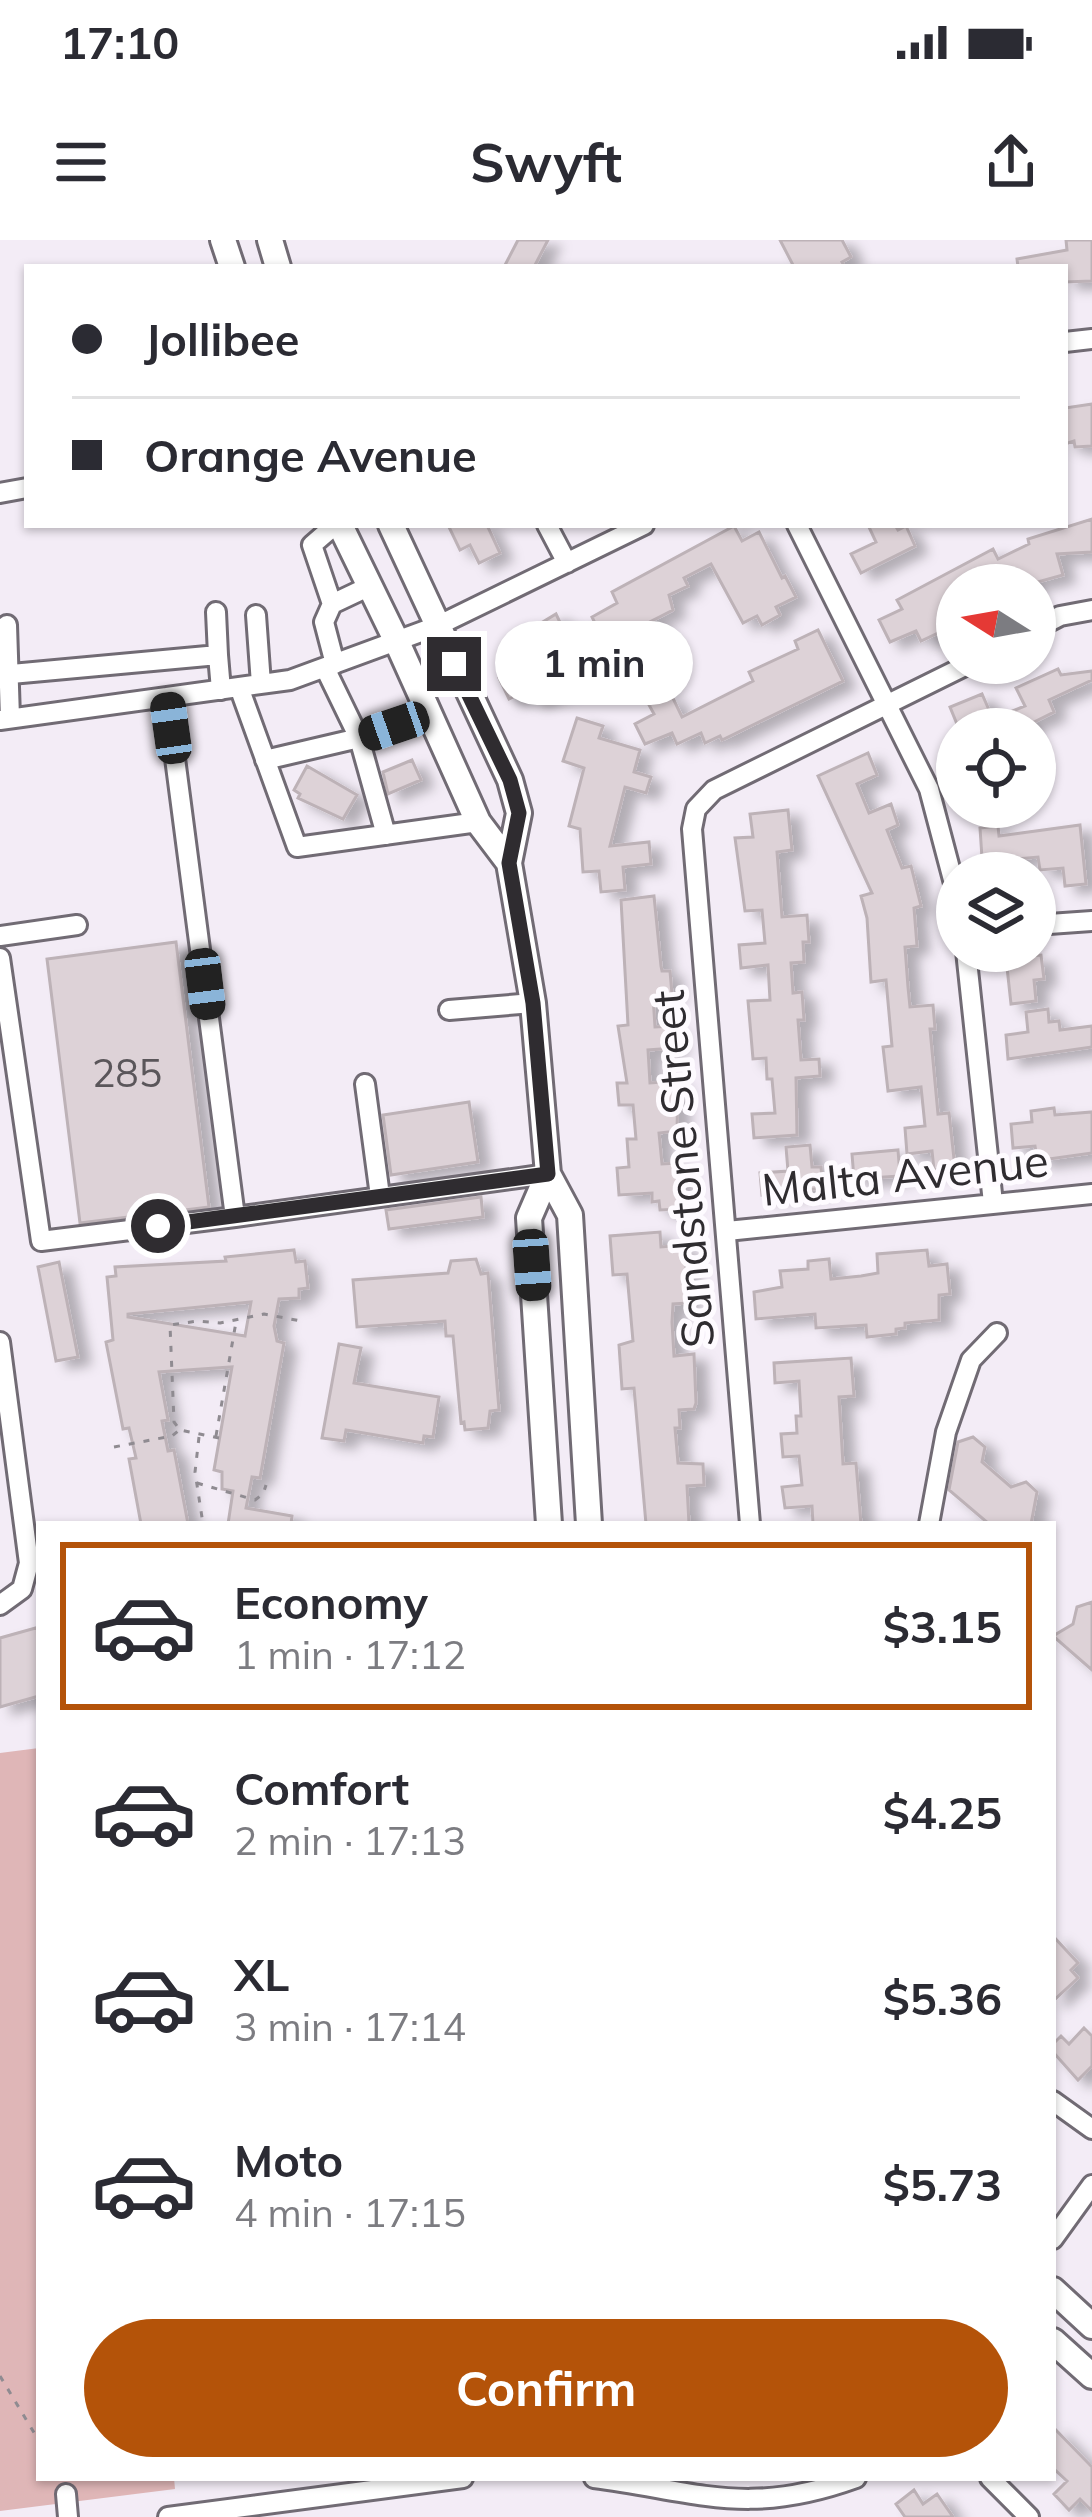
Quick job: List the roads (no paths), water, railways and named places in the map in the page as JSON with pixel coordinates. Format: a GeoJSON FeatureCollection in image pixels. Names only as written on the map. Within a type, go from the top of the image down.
{"type":"FeatureCollection","features":[{"type":"Feature","properties":{"kind":"main road"},"geometry":{"type":"LineString","coordinates":[[340,528],[397,641],[478,822],[509,863]]}},
{"type":"Feature","properties":{"kind":"main road"},"geometry":{"type":"LineString","coordinates":[[392,528],[510,780],[519,813],[509,863],[533,1003],[548,1174],[570,1215],[590,1521]]}},
{"type":"Feature","properties":{"kind":"main road"},"geometry":{"type":"LineString","coordinates":[[548,1174],[529,1218],[549,1521]]}},
{"type":"Feature","properties":{"kind":"main road"},"geometry":{"type":"LineString","coordinates":[[544,1456],[585,1452]]}},
{"type":"Feature","properties":{"kind":"main road"},"geometry":{"type":"LineString","coordinates":[[1056,2293],[1092,2326]]}},
{"type":"Feature","properties":{"kind":"main road"},"geometry":{"type":"LineString","coordinates":[[1056,2345],[1092,2376]]}},
{"type":"Feature","properties":{"kind":"street"},"geometry":{"type":"LineString","coordinates":[[332,604],[312,545],[334,528]]}},
{"type":"Feature","properties":{"kind":"street"},"geometry":{"type":"LineString","coordinates":[[549,528],[567,563]]}},
{"type":"Feature","properties":{"kind":"street"},"geometry":{"type":"LineString","coordinates":[[7,625],[5,719],[290,680],[437,626],[638,528]]}},
{"type":"Feature","properties":{"kind":"street"},"geometry":{"type":"LineString","coordinates":[[799,528],[929,789],[946,852]]}},
{"type":"Feature","properties":{"kind":"street"},"geometry":{"type":"LineString","coordinates":[[370,586],[332,604],[324,622],[330,666],[358,738],[386,835]]}},
{"type":"Feature","properties":{"kind":"street"},"geometry":{"type":"LineString","coordinates":[[1056,618],[1092,610]]}},
{"type":"Feature","properties":{"kind":"street"},"geometry":{"type":"LineString","coordinates":[[216,612],[218,655],[297,847],[478,822]]}},
{"type":"Feature","properties":{"kind":"street"},"geometry":{"type":"LineString","coordinates":[[256,615],[261,684]]}},
{"type":"Feature","properties":{"kind":"street"},"geometry":{"type":"LineString","coordinates":[[4,675],[218,655]]}},
{"type":"Feature","properties":{"kind":"street"},"geometry":{"type":"LineString","coordinates":[[91,667],[97,706]]}},
{"type":"Feature","properties":{"kind":"street"},"geometry":{"type":"LineString","coordinates":[[888,706],[936,681]]}},
{"type":"Feature","properties":{"kind":"street"},"geometry":{"type":"LineString","coordinates":[[166,697],[235,1217]]}},
{"type":"Feature","properties":{"kind":"street","name":"Sandstone Street"},"geometry":{"type":"LineString","coordinates":[[750,1521],[692,829],[696,809],[714,790],[888,706]]}},
{"type":"Feature","properties":{"kind":"street"},"geometry":{"type":"LineString","coordinates":[[265,760],[358,738],[430,713]]}},
{"type":"Feature","properties":{"kind":"street"},"geometry":{"type":"LineString","coordinates":[[1056,924],[1092,921]]}},
{"type":"Feature","properties":{"kind":"street"},"geometry":{"type":"LineString","coordinates":[[0,936],[77,925]]}},
{"type":"Feature","properties":{"kind":"street"},"geometry":{"type":"LineString","coordinates":[[0,958],[41,1240],[548,1174]]}},
{"type":"Feature","properties":{"kind":"street"},"geometry":{"type":"LineString","coordinates":[[968,972],[993,1203]]}},
{"type":"Feature","properties":{"kind":"street"},"geometry":{"type":"LineString","coordinates":[[449,1010],[533,1003]]}},
{"type":"Feature","properties":{"kind":"street"},"geometry":{"type":"LineString","coordinates":[[365,1084],[380,1196]]}},
{"type":"Feature","properties":{"kind":"street","name":"Malta Avenue"},"geometry":{"type":"LineString","coordinates":[[727,1232],[1092,1194]]}},
{"type":"Feature","properties":{"kind":"street"},"geometry":{"type":"LineString","coordinates":[[933,1521],[946,1432],[971,1360],[997,1333]]}},
{"type":"Feature","properties":{"kind":"street"},"geometry":{"type":"LineString","coordinates":[[0,1342],[29,1563],[22,1589],[0,1605]]}},
{"type":"Feature","properties":{"kind":"street"},"geometry":{"type":"LineString","coordinates":[[1056,2103],[1092,2128]]}},
{"type":"Feature","properties":{"kind":"street"},"geometry":{"type":"LineString","coordinates":[[1056,2236],[1092,2186]]}},
{"type":"Feature","properties":{"kind":"street"},"geometry":{"type":"LineString","coordinates":[[168,2517],[440,2481]]}},
{"type":"Feature","properties":{"kind":"street"},"geometry":{"type":"LineString","coordinates":[[616,2481],[748,2508],[789,2503],[848,2481]]}},
{"type":"Feature","properties":{"kind":"street"},"geometry":{"type":"LineString","coordinates":[[993,2481],[1029,2517]]}},
{"type":"Feature","properties":{"kind":"street"},"geometry":{"type":"LineString","coordinates":[[66,2494],[68,2517]]}}]}
